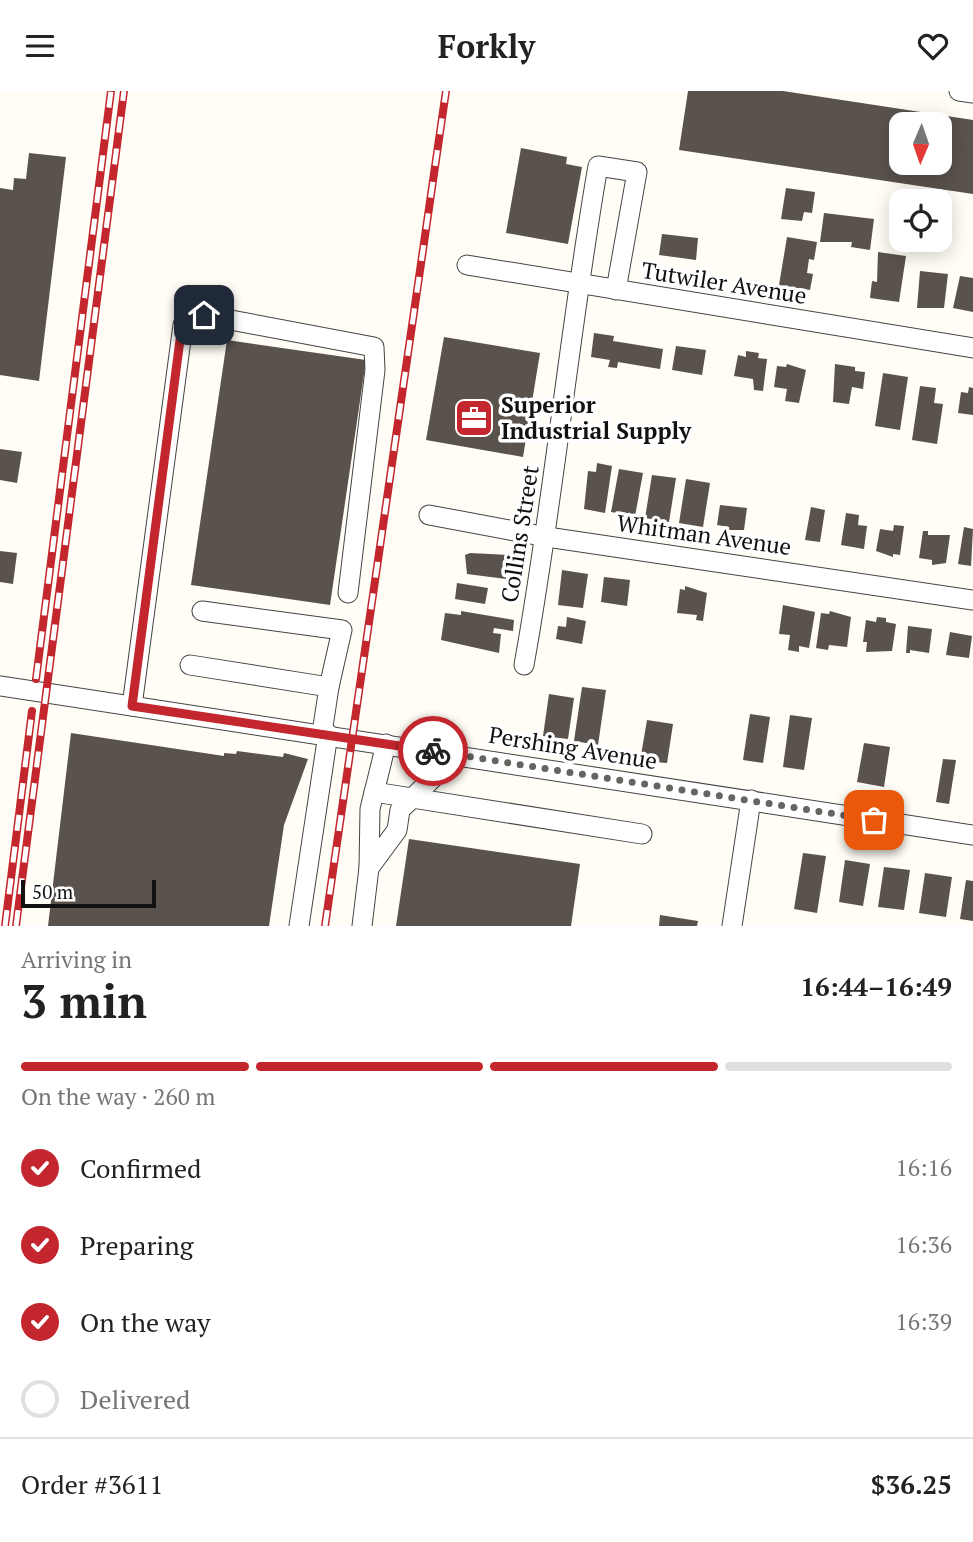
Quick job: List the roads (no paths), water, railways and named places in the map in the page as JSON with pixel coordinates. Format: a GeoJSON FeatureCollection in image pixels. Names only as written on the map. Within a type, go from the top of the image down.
{"type":"FeatureCollection","features":[{"type":"Feature","properties":{"kind":"street"},"geometry":{"type":"LineString","coordinates":[[959,91],[973,93]]}},
{"type":"Feature","properties":{"kind":"street","name":"Collins Street"},"geometry":{"type":"LineString","coordinates":[[524,665],[547,537],[577,284],[598,166],[637,172],[617,291]]}},
{"type":"Feature","properties":{"kind":"street","name":"Tutwiler Avenue"},"geometry":{"type":"LineString","coordinates":[[467,265],[973,348]]}},
{"type":"Feature","properties":{"kind":"street"},"geometry":{"type":"LineString","coordinates":[[132,706],[183,325],[204,315],[374,347],[375,370],[348,593]]}},
{"type":"Feature","properties":{"kind":"street","name":"Whitman Avenue"},"geometry":{"type":"LineString","coordinates":[[429,515],[547,537],[973,600]]}},
{"type":"Feature","properties":{"kind":"street"},"geometry":{"type":"LineString","coordinates":[[202,611],[342,630],[329,687],[299,926]]}},
{"type":"Feature","properties":{"kind":"street"},"geometry":{"type":"LineString","coordinates":[[190,665],[329,687]]}},
{"type":"Feature","properties":{"kind":"street","name":"Pershing Avenue"},"geometry":{"type":"LineString","coordinates":[[0,686],[973,835]]}},
{"type":"Feature","properties":{"kind":"street"},"geometry":{"type":"LineString","coordinates":[[362,926],[369,868],[370,809],[386,744]]}},
{"type":"Feature","properties":{"kind":"street"},"geometry":{"type":"LineString","coordinates":[[369,868],[397,829],[400,810],[438,773],[442,752]]}},
{"type":"Feature","properties":{"kind":"street"},"geometry":{"type":"LineString","coordinates":[[374,792],[642,834]]}},
{"type":"Feature","properties":{"kind":"street"},"geometry":{"type":"LineString","coordinates":[[732,926],[751,800]]}},
{"type":"Feature","properties":{"kind":"railway"},"geometry":{"type":"LineString","coordinates":[[36,679],[111,91]]}},
{"type":"Feature","properties":{"kind":"railway"},"geometry":{"type":"LineString","coordinates":[[16,926],[124,91]]}},
{"type":"Feature","properties":{"kind":"railway"},"geometry":{"type":"LineString","coordinates":[[325,926],[446,91]]}},
{"type":"Feature","properties":{"kind":"railway"},"geometry":{"type":"LineString","coordinates":[[5,926],[32,711]]}},
{"type":"Feature","properties":{"kind":"place","name":"Superior Industrial Supply"},"geometry":{"type":"Point","coordinates":[474,418]}}]}
